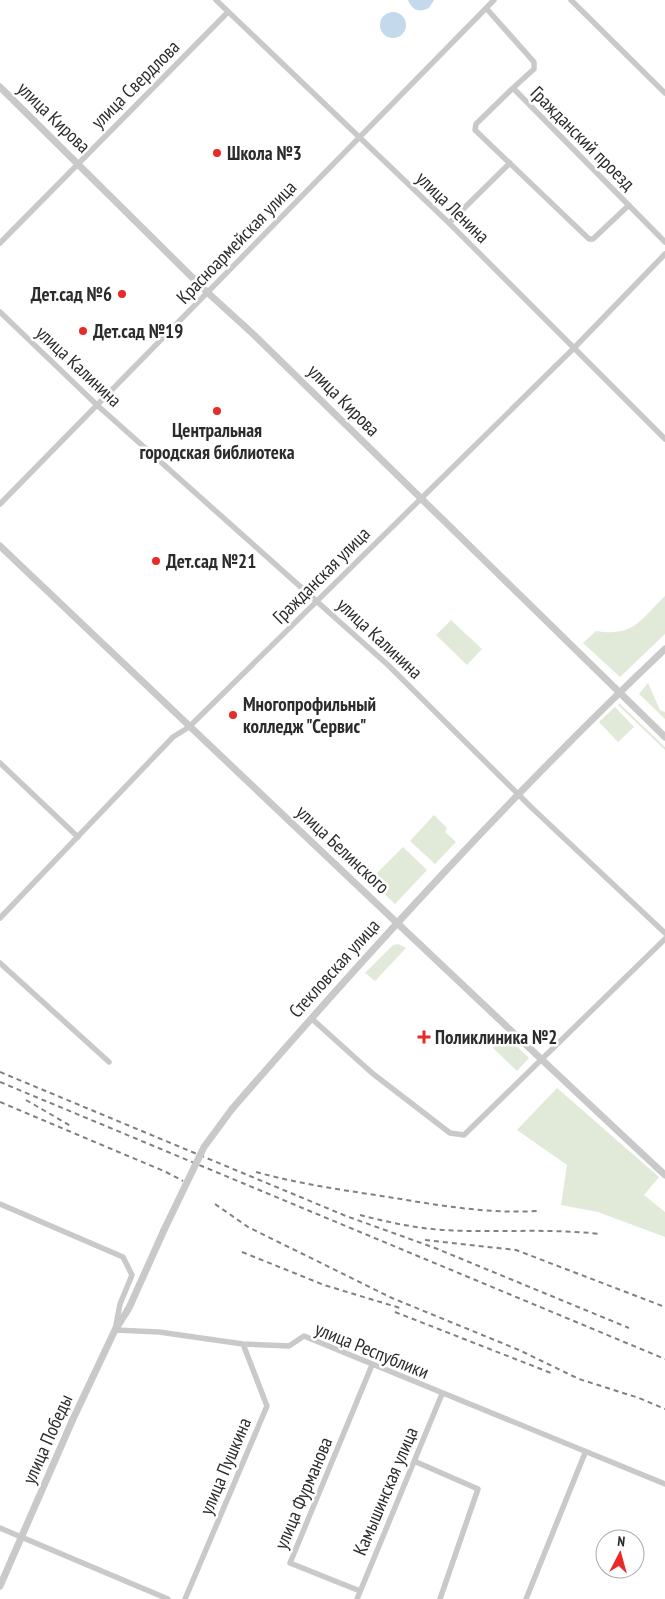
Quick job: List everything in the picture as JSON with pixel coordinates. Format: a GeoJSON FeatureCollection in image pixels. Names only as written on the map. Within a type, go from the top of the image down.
{"type":"FeatureCollection","features":[{"type":"Feature","properties":{"kind":"street","name":"улица Ленина"},"geometry":{"type":"LineString","coordinates":[[216,0],[360,136],[575,346],[620,395],[665,439]]}},
{"type":"Feature","properties":{"kind":"street","name":"Красноармейская улица"},"geometry":{"type":"LineString","coordinates":[[0,504],[494,0]]}},
{"type":"Feature","properties":{"kind":"street"},"geometry":{"type":"LineString","coordinates":[[571,0],[665,93]]}},
{"type":"Feature","properties":{"kind":"street","name":"Гражданский проезд"},"geometry":{"type":"LineString","coordinates":[[486,8],[534,62],[534,69],[513,88],[665,242]]}},
{"type":"Feature","properties":{"kind":"street","name":"улица Свердлова"},"geometry":{"type":"LineString","coordinates":[[0,243],[228,12]]}},
{"type":"Feature","properties":{"kind":"street","name":"улица Кирова"},"geometry":{"type":"LineString","coordinates":[[0,87],[207,292],[252,333],[665,737]]}},
{"type":"Feature","properties":{"kind":"street"},"geometry":{"type":"LineString","coordinates":[[513,88],[474,127],[591,240],[629,205]]}},
{"type":"Feature","properties":{"kind":"street"},"geometry":{"type":"LineString","coordinates":[[449,223],[510,163]]}},
{"type":"Feature","properties":{"kind":"street","name":"Гражданская улица"},"geometry":{"type":"LineString","coordinates":[[0,918],[173,737],[189,727],[575,346],[665,254]]}},
{"type":"Feature","properties":{"kind":"street","name":"улица Калинина"},"geometry":{"type":"LineString","coordinates":[[0,312],[97,405],[388,665],[518,794],[665,933]]}},
{"type":"Feature","properties":{"kind":"street","name":"улица Белинского"},"geometry":{"type":"LineString","coordinates":[[0,546],[189,727],[329,856],[665,1175]]}},
{"type":"Feature","properties":{"kind":"street","name":"Стекловская улица"},"geometry":{"type":"LineString","coordinates":[[129,1308],[204,1147],[232,1109],[397,922],[518,794],[665,649]]}},
{"type":"Feature","properties":{"kind":"street"},"geometry":{"type":"LineString","coordinates":[[0,763],[78,837]]}},
{"type":"Feature","properties":{"kind":"street"},"geometry":{"type":"LineString","coordinates":[[311,1018],[372,1073],[450,1133],[459,1136],[467,1133],[665,939]]}},
{"type":"Feature","properties":{"kind":"street"},"geometry":{"type":"LineString","coordinates":[[0,963],[109,1062]]}},
{"type":"Feature","properties":{"kind":"street"},"geometry":{"type":"LineString","coordinates":[[0,1204],[123,1257],[132,1275],[120,1304],[115,1330]]}},
{"type":"Feature","properties":{"kind":"street","name":"улица Победы"},"geometry":{"type":"LineString","coordinates":[[0,1586],[115,1330],[129,1308]]}},
{"type":"Feature","properties":{"kind":"street","name":"улица Республики"},"geometry":{"type":"LineString","coordinates":[[115,1330],[159,1332],[242,1344],[289,1346],[304,1336],[585,1453],[665,1484]]}},
{"type":"Feature","properties":{"kind":"street","name":"улица Пушкина"},"geometry":{"type":"LineString","coordinates":[[186,1599],[267,1406],[242,1344]]}},
{"type":"Feature","properties":{"kind":"street","name":"улица Фурманова"},"geometry":{"type":"LineString","coordinates":[[360,1591],[290,1563],[372,1365]]}},
{"type":"Feature","properties":{"kind":"street","name":"Камышинская улица"},"geometry":{"type":"LineString","coordinates":[[357,1599],[442,1394]]}},
{"type":"Feature","properties":{"kind":"street"},"geometry":{"type":"LineString","coordinates":[[526,1599],[585,1453]]}},
{"type":"Feature","properties":{"kind":"street"},"geometry":{"type":"LineString","coordinates":[[414,1461],[478,1489],[440,1599]]}},
{"type":"Feature","properties":{"kind":"street"},"geometry":{"type":"LineString","coordinates":[[0,1528],[168,1599]]}},
{"type":"Feature","properties":{"kind":"green space"},"geometry":{"type":"Polygon","coordinates":[[[665,596],[665,634],[620,677],[583,643],[596,631],[619,631],[635,625],[665,596]]]}},
{"type":"Feature","properties":{"kind":"green space"},"geometry":{"type":"Polygon","coordinates":[[[451,620],[482,649],[467,665],[436,635],[451,620]]]}},
{"type":"Feature","properties":{"kind":"green space"},"geometry":{"type":"Polygon","coordinates":[[[648,683],[660,710],[665,712],[665,719],[639,694],[648,683]]]}},
{"type":"Feature","properties":{"kind":"green space"},"geometry":{"type":"Polygon","coordinates":[[[619,703],[665,747],[665,750],[618,705],[619,703]]]}},
{"type":"Feature","properties":{"kind":"green space"},"geometry":{"type":"Polygon","coordinates":[[[615,707],[634,727],[618,742],[599,722],[615,707]]]}},
{"type":"Feature","properties":{"kind":"green space"},"geometry":{"type":"Polygon","coordinates":[[[434,815],[447,828],[445,832],[456,842],[435,864],[410,841],[434,815]]]}},
{"type":"Feature","properties":{"kind":"green space"},"geometry":{"type":"Polygon","coordinates":[[[403,847],[427,870],[395,904],[370,880],[403,847]]]}},
{"type":"Feature","properties":{"kind":"green space"},"geometry":{"type":"Polygon","coordinates":[[[398,944],[406,948],[375,981],[365,973],[393,945],[398,944]]]}},
{"type":"Feature","properties":{"kind":"green space"},"geometry":{"type":"Polygon","coordinates":[[[505,1035],[529,1058],[517,1071],[493,1048],[505,1035]]]}},
{"type":"Feature","properties":{"kind":"green space"},"geometry":{"type":"Polygon","coordinates":[[[557,1088],[659,1177],[644,1195],[665,1212],[665,1237],[598,1212],[561,1205],[567,1165],[517,1130],[557,1088]]]}},
{"type":"Feature","properties":{"kind":"water"},"geometry":{"type":"Polygon","coordinates":[[[408,0],[434,0],[429,8],[416,10],[408,0]]]}},
{"type":"Feature","properties":{"kind":"water"},"geometry":{"type":"Polygon","coordinates":[[[393,12],[402,16],[406,25],[402,34],[393,38],[384,34],[380,25],[384,16],[393,12]]]}},
{"type":"Feature","properties":{"kind":"railway"},"geometry":{"type":"LineString","coordinates":[[0,1072],[346,1216],[435,1248],[629,1328]]}},
{"type":"Feature","properties":{"kind":"railway"},"geometry":{"type":"LineString","coordinates":[[0,1082],[665,1359]]}},
{"type":"Feature","properties":{"kind":"railway"},"geometry":{"type":"LineString","coordinates":[[26,1100],[71,1126]]}},
{"type":"Feature","properties":{"kind":"railway"},"geometry":{"type":"LineString","coordinates":[[0,1102],[166,1172],[183,1181]]}},
{"type":"Feature","properties":{"kind":"railway"},"geometry":{"type":"LineString","coordinates":[[256,1172],[288,1180],[443,1206],[518,1212],[537,1211]]}},
{"type":"Feature","properties":{"kind":"railway"},"geometry":{"type":"LineString","coordinates":[[215,1204],[248,1227],[392,1298],[519,1350],[579,1379],[639,1398],[665,1409]]}},
{"type":"Feature","properties":{"kind":"railway"},"geometry":{"type":"LineString","coordinates":[[360,1215],[422,1228],[443,1230],[560,1231],[600,1234]]}},
{"type":"Feature","properties":{"kind":"railway"},"geometry":{"type":"LineString","coordinates":[[425,1240],[516,1250],[665,1307]]}},
{"type":"Feature","properties":{"kind":"railway"},"geometry":{"type":"LineString","coordinates":[[242,1252],[324,1285],[400,1308]]}},
{"type":"Feature","properties":{"kind":"railway"},"geometry":{"type":"LineString","coordinates":[[395,1312],[551,1373]]}},
{"type":"Feature","properties":{"kind":"place","name":"Школа №3"},"geometry":{"type":"Point","coordinates":[217,153]}},
{"type":"Feature","properties":{"kind":"place","name":"Дет.сад №6"},"geometry":{"type":"Point","coordinates":[122,294]}},
{"type":"Feature","properties":{"kind":"place","name":"Дет.сад №19"},"geometry":{"type":"Point","coordinates":[83,331]}},
{"type":"Feature","properties":{"kind":"place","name":"Центральная городская библиотека"},"geometry":{"type":"Point","coordinates":[217,411]}},
{"type":"Feature","properties":{"kind":"place","name":"Дет.сад №21"},"geometry":{"type":"Point","coordinates":[156,561]}},
{"type":"Feature","properties":{"kind":"place","name":"Многопрофильный колледж \"Сервис\""},"geometry":{"type":"Point","coordinates":[233,715]}},
{"type":"Feature","properties":{"kind":"place","name":"Поликлиника №2"},"geometry":{"type":"Point","coordinates":[424,1037]}}]}
